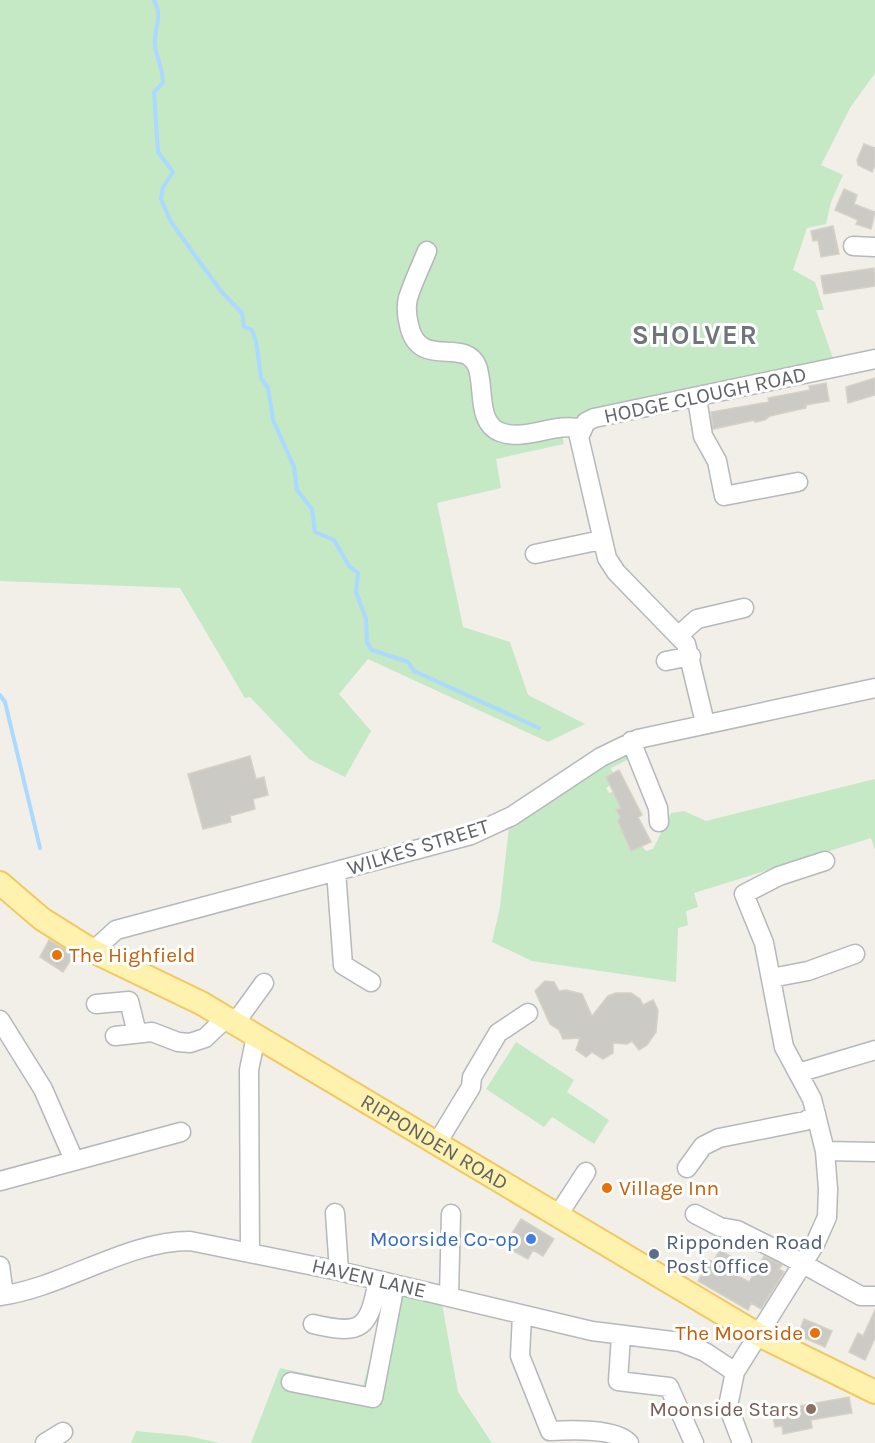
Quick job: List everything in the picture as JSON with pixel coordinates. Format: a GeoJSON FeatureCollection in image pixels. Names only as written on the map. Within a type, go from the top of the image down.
{"type":"FeatureCollection","features":[{"type":"Feature","properties":{"kind":"main road","name":"RIPPONDEN ROAD"},"geometry":{"type":"LineString","coordinates":[[0,883],[42,919],[93,951],[230,1021],[757,1334],[875,1392]]}},
{"type":"Feature","properties":{"kind":"street"},"geometry":{"type":"LineString","coordinates":[[853,246],[875,247]]}},
{"type":"Feature","properties":{"kind":"street"},"geometry":{"type":"LineString","coordinates":[[427,251],[408,300],[408,320],[416,342],[425,350],[459,352],[470,357],[477,365],[487,421],[500,432],[512,435],[570,425],[582,429]]}},
{"type":"Feature","properties":{"kind":"street","name":"HODGE CLOUGH ROAD"},"geometry":{"type":"LineString","coordinates":[[705,723],[691,656],[679,635],[616,572],[607,558],[579,437],[582,429],[594,418],[875,359]]}},
{"type":"Feature","properties":{"kind":"street"},"geometry":{"type":"LineString","coordinates":[[697,398],[703,436],[717,461],[724,496],[798,482]]}},
{"type":"Feature","properties":{"kind":"street"},"geometry":{"type":"LineString","coordinates":[[535,554],[601,540]]}},
{"type":"Feature","properties":{"kind":"street"},"geometry":{"type":"LineString","coordinates":[[679,635],[698,619],[744,608]]}},
{"type":"Feature","properties":{"kind":"street"},"geometry":{"type":"LineString","coordinates":[[666,661],[691,656]]}},
{"type":"Feature","properties":{"kind":"street","name":"WILKES STREET"},"geometry":{"type":"LineString","coordinates":[[93,951],[116,930],[471,835],[512,816],[568,778],[631,741],[705,723],[875,688]]}},
{"type":"Feature","properties":{"kind":"street"},"geometry":{"type":"LineString","coordinates":[[631,741],[658,808],[659,822]]}},
{"type":"Feature","properties":{"kind":"street"},"geometry":{"type":"LineString","coordinates":[[742,1443],[728,1406],[735,1372],[827,1218],[825,1151],[816,1114],[807,1086],[784,1047],[764,943],[744,894],[779,876],[825,861]]}},
{"type":"Feature","properties":{"kind":"street"},"geometry":{"type":"LineString","coordinates":[[336,871],[343,965],[371,982]]}},
{"type":"Feature","properties":{"kind":"street"},"geometry":{"type":"LineString","coordinates":[[771,978],[808,971],[855,954]]}},
{"type":"Feature","properties":{"kind":"street"},"geometry":{"type":"LineString","coordinates":[[115,1036],[152,1032],[178,1042],[190,1043],[205,1038],[230,1021],[264,983]]}},
{"type":"Feature","properties":{"kind":"street"},"geometry":{"type":"LineString","coordinates":[[96,1004],[129,1001],[137,1033]]}},
{"type":"Feature","properties":{"kind":"street"},"geometry":{"type":"LineString","coordinates":[[437,1143],[471,1088],[472,1077],[498,1033],[528,1013]]}},
{"type":"Feature","properties":{"kind":"street"},"geometry":{"type":"LineString","coordinates":[[0,1020],[43,1089],[74,1160]]}},
{"type":"Feature","properties":{"kind":"street"},"geometry":{"type":"LineString","coordinates":[[249,1251],[249,1070],[256,1036]]}},
{"type":"Feature","properties":{"kind":"street"},"geometry":{"type":"LineString","coordinates":[[798,1073],[875,1050]]}},
{"type":"Feature","properties":{"kind":"street"},"geometry":{"type":"LineString","coordinates":[[687,1168],[703,1146],[719,1138],[806,1121],[816,1114]]}},
{"type":"Feature","properties":{"kind":"street"},"geometry":{"type":"LineString","coordinates":[[0,1181],[181,1132]]}},
{"type":"Feature","properties":{"kind":"street"},"geometry":{"type":"LineString","coordinates":[[825,1151],[875,1152]]}},
{"type":"Feature","properties":{"kind":"street"},"geometry":{"type":"LineString","coordinates":[[558,1215],[586,1172]]}},
{"type":"Feature","properties":{"kind":"street"},"geometry":{"type":"LineString","coordinates":[[335,1213],[339,1270]]}},
{"type":"Feature","properties":{"kind":"street"},"geometry":{"type":"LineString","coordinates":[[449,1296],[451,1214]]}},
{"type":"Feature","properties":{"kind":"street"},"geometry":{"type":"LineString","coordinates":[[695,1214],[720,1227],[737,1230],[861,1296],[875,1296]]}},
{"type":"Feature","properties":{"kind":"street","name":"HAVEN LANE"},"geometry":{"type":"LineString","coordinates":[[2,1296],[169,1242],[190,1241],[339,1270],[522,1315],[621,1336],[694,1346],[735,1372]]}},
{"type":"Feature","properties":{"kind":"street"},"geometry":{"type":"LineString","coordinates":[[0,1266],[2,1296]]}},
{"type":"Feature","properties":{"kind":"street"},"geometry":{"type":"LineString","coordinates":[[314,1324],[341,1331],[364,1324],[387,1282]]}},
{"type":"Feature","properties":{"kind":"street"},"geometry":{"type":"LineString","coordinates":[[291,1383],[373,1398],[387,1282]]}},
{"type":"Feature","properties":{"kind":"street"},"geometry":{"type":"LineString","coordinates":[[522,1315],[520,1356],[551,1437],[611,1434],[624,1437],[629,1443]]}},
{"type":"Feature","properties":{"kind":"street"},"geometry":{"type":"LineString","coordinates":[[621,1336],[618,1381],[669,1387],[694,1443]]}},
{"type":"Feature","properties":{"kind":"street"},"geometry":{"type":"LineString","coordinates":[[45,1443],[63,1432]]}},
{"type":"Feature","properties":{"kind":"green space"},"geometry":{"type":"Polygon","coordinates":[[[0,0],[875,0],[875,73],[850,108],[821,165],[843,175],[831,202],[826,224],[807,228],[793,270],[815,282],[824,310],[816,310],[834,361],[559,421],[564,444],[496,459],[501,488],[437,503],[463,627],[510,642],[528,695],[585,724],[548,742],[368,659],[339,694],[371,731],[345,777],[309,759],[250,697],[245,698],[180,588],[0,581],[0,0]]]}},
{"type":"Feature","properties":{"kind":"green space"},"geometry":{"type":"Polygon","coordinates":[[[626,755],[631,758],[611,768],[613,773],[606,777],[610,785],[606,788],[609,793],[614,791],[621,808],[616,811],[619,816],[624,815],[618,821],[631,830],[623,834],[631,851],[642,846],[646,851],[653,849],[671,813],[684,811],[706,821],[875,779],[875,850],[871,838],[694,893],[698,907],[686,911],[688,925],[678,928],[676,982],[532,961],[492,942],[500,907],[509,827],[605,763],[626,755]]]}},
{"type":"Feature","properties":{"kind":"green space"},"geometry":{"type":"Polygon","coordinates":[[[516,1042],[574,1080],[567,1092],[609,1120],[594,1144],[552,1117],[544,1127],[486,1089],[516,1042]]]}},
{"type":"Feature","properties":{"kind":"green space"},"geometry":{"type":"Polygon","coordinates":[[[388,1294],[442,1304],[458,1392],[492,1443],[251,1443],[280,1368],[363,1386],[388,1294]]]}},
{"type":"Feature","properties":{"kind":"green space"},"geometry":{"type":"Polygon","coordinates":[[[136,1431],[188,1436],[219,1443],[131,1443],[136,1431]]]}},
{"type":"Feature","properties":{"kind":"building"},"geometry":{"type":"Polygon","coordinates":[[[864,144],[875,148],[875,165],[872,172],[858,165],[857,160],[864,144]]]}},
{"type":"Feature","properties":{"kind":"building"},"geometry":{"type":"Polygon","coordinates":[[[844,189],[857,195],[854,204],[875,212],[871,229],[856,224],[858,220],[835,210],[844,189]]]}},
{"type":"Feature","properties":{"kind":"building"},"geometry":{"type":"Polygon","coordinates":[[[833,226],[839,254],[821,257],[818,240],[813,241],[811,231],[833,226]]]}},
{"type":"Feature","properties":{"kind":"building"},"geometry":{"type":"Polygon","coordinates":[[[874,268],[875,286],[824,294],[821,276],[874,268]]]}},
{"type":"Feature","properties":{"kind":"building"},"geometry":{"type":"Polygon","coordinates":[[[875,378],[875,395],[848,403],[846,387],[875,378]]]}},
{"type":"Feature","properties":{"kind":"building"},"geometry":{"type":"Polygon","coordinates":[[[826,383],[829,401],[806,405],[806,408],[770,416],[765,420],[713,429],[711,412],[769,402],[768,398],[810,390],[809,386],[826,383]]]}},
{"type":"Feature","properties":{"kind":"building"},"geometry":{"type":"Polygon","coordinates":[[[250,756],[256,779],[264,777],[268,795],[253,799],[255,809],[230,816],[231,822],[203,829],[188,774],[250,756]]]}},
{"type":"Feature","properties":{"kind":"building"},"geometry":{"type":"Polygon","coordinates":[[[619,770],[642,815],[638,817],[651,842],[631,851],[618,821],[620,817],[616,810],[621,808],[606,777],[619,770]]]}},
{"type":"Feature","properties":{"kind":"building","name":"The Highfield"},"geometry":{"type":"Polygon","coordinates":[[[49,940],[74,955],[63,972],[40,957],[49,940]]]}},
{"type":"Feature","properties":{"kind":"building"},"geometry":{"type":"Polygon","coordinates":[[[545,981],[554,982],[559,991],[566,990],[582,994],[592,1016],[608,996],[616,993],[631,993],[640,999],[643,1005],[653,1000],[658,1010],[656,1032],[647,1045],[639,1050],[632,1041],[627,1044],[613,1043],[613,1053],[603,1059],[592,1052],[586,1057],[576,1050],[580,1038],[563,1039],[559,1030],[550,1024],[535,991],[545,981]]]}},
{"type":"Feature","properties":{"kind":"building","name":"Moorside Co-op"},"geometry":{"type":"Polygon","coordinates":[[[521,1219],[554,1239],[543,1256],[533,1250],[528,1259],[504,1246],[521,1219]]]}},
{"type":"Feature","properties":{"kind":"building"},"geometry":{"type":"Polygon","coordinates":[[[720,1250],[737,1260],[731,1272],[749,1282],[764,1256],[782,1265],[779,1269],[784,1272],[761,1309],[751,1303],[748,1310],[698,1281],[710,1260],[713,1262],[720,1250]]]}},
{"type":"Feature","properties":{"kind":"building"},"geometry":{"type":"Polygon","coordinates":[[[875,1310],[875,1338],[865,1360],[849,1352],[858,1333],[863,1336],[875,1310]]]}},
{"type":"Feature","properties":{"kind":"building","name":"The Moorside"},"geometry":{"type":"Polygon","coordinates":[[[804,1319],[832,1331],[825,1347],[798,1335],[804,1319]]]}},
{"type":"Feature","properties":{"kind":"building"},"geometry":{"type":"Polygon","coordinates":[[[849,1397],[852,1413],[811,1420],[812,1428],[783,1434],[782,1426],[775,1427],[772,1411],[849,1397]]]}},
{"type":"Feature","properties":{"kind":"waterway"},"geometry":{"type":"LineString","coordinates":[[154,0],[158,13],[155,46],[163,83],[154,92],[158,152],[173,172],[163,187],[161,199],[171,222],[220,290],[242,313],[244,327],[252,330],[256,341],[261,378],[268,388],[273,420],[294,467],[297,490],[312,509],[315,532],[334,540],[349,566],[358,573],[356,592],[366,619],[367,643],[372,650],[408,662],[414,671],[539,728]]}},
{"type":"Feature","properties":{"kind":"waterway"},"geometry":{"type":"LineString","coordinates":[[0,695],[5,702],[40,848]]}},
{"type":"Feature","properties":{"kind":"place","name":"The Highfield"},"geometry":{"type":"Point","coordinates":[57,955]}},
{"type":"Feature","properties":{"kind":"place","name":"Village Inn"},"geometry":{"type":"Point","coordinates":[607,1188]}},
{"type":"Feature","properties":{"kind":"place","name":"Moorside Co-op"},"geometry":{"type":"Point","coordinates":[531,1239]}},
{"type":"Feature","properties":{"kind":"place","name":"Ripponden Road Post Office"},"geometry":{"type":"Point","coordinates":[654,1254]}},
{"type":"Feature","properties":{"kind":"place","name":"The Moorside"},"geometry":{"type":"Point","coordinates":[815,1333]}},
{"type":"Feature","properties":{"kind":"place","name":"Moonside Stars"},"geometry":{"type":"Point","coordinates":[811,1409]}},
{"type":"Feature","properties":{"kind":"district","name":"SHOLVER"},"geometry":{"type":"Point","coordinates":[695,335]}}]}
